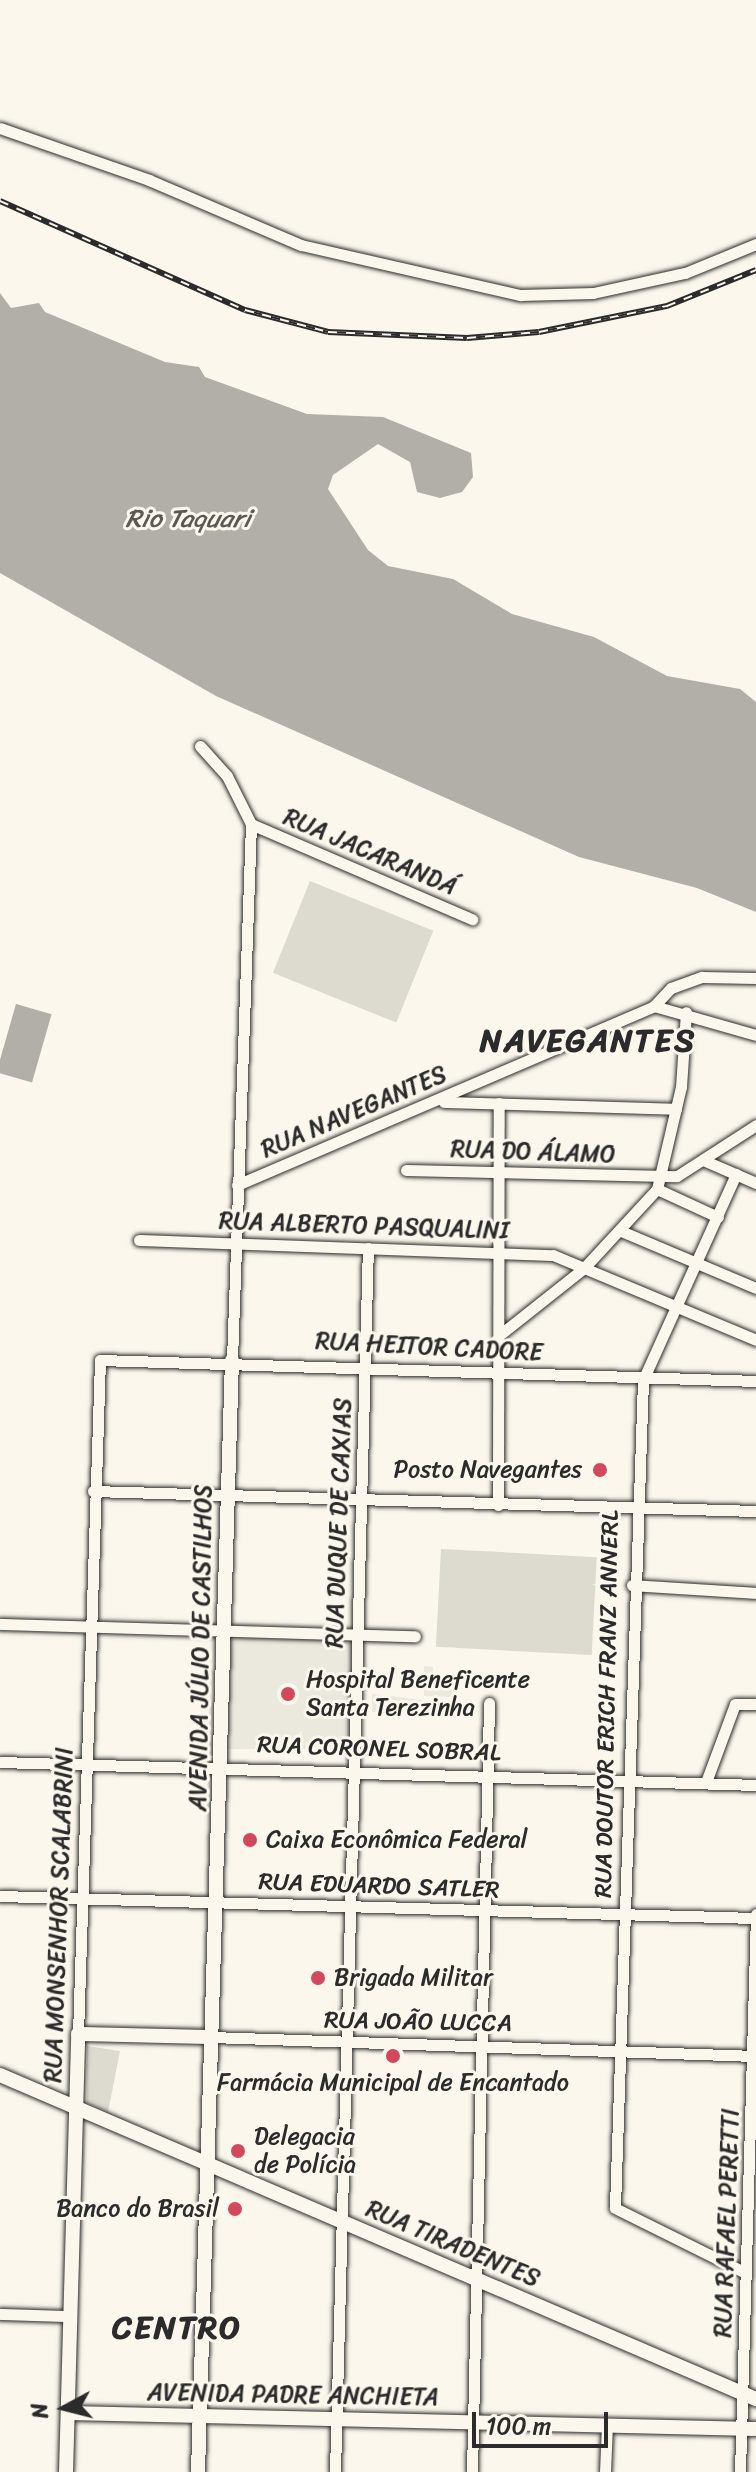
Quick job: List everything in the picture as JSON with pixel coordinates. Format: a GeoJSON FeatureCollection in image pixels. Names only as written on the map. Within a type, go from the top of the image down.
{"type":"FeatureCollection","features":[{"type":"Feature","properties":{"kind":"street"},"geometry":{"type":"LineString","coordinates":[[0,128],[149,180],[301,245],[520,295],[609,289],[685,273],[756,244]]}},
{"type":"Feature","properties":{"kind":"street"},"geometry":{"type":"LineString","coordinates":[[200,746],[227,776],[251,824]]}},
{"type":"Feature","properties":{"kind":"street","name":"RUA JACARANDÁ"},"geometry":{"type":"LineString","coordinates":[[251,824],[472,919]]}},
{"type":"Feature","properties":{"kind":"street","name":"AVENIDA JÚLIO DE CASTILHOS"},"geometry":{"type":"LineString","coordinates":[[198,2472],[227,1493],[251,824]]}},
{"type":"Feature","properties":{"kind":"street","name":"RUA NAVEGANTES"},"geometry":{"type":"LineString","coordinates":[[237,1185],[438,1102],[654,1006],[671,988],[702,977],[756,978]]}},
{"type":"Feature","properties":{"kind":"street"},"geometry":{"type":"LineString","coordinates":[[654,1006],[686,1012],[756,1035]]}},
{"type":"Feature","properties":{"kind":"street"},"geometry":{"type":"LineString","coordinates":[[502,1333],[584,1268],[621,1231],[658,1183],[676,1109],[686,1012]]}},
{"type":"Feature","properties":{"kind":"street"},"geometry":{"type":"LineString","coordinates":[[438,1102],[676,1109]]}},
{"type":"Feature","properties":{"kind":"street"},"geometry":{"type":"LineString","coordinates":[[498,1505],[502,1371],[499,1103]]}},
{"type":"Feature","properties":{"kind":"street"},"geometry":{"type":"LineString","coordinates":[[658,1183],[703,1160],[755,1126]]}},
{"type":"Feature","properties":{"kind":"street"},"geometry":{"type":"LineString","coordinates":[[703,1160],[756,1183]]}},
{"type":"Feature","properties":{"kind":"street","name":"RUA DO ÁLAMO"},"geometry":{"type":"LineString","coordinates":[[406,1170],[658,1183]]}},
{"type":"Feature","properties":{"kind":"street","name":"RUA DOUTOR ERICH FRANZ ANNERL"},"geometry":{"type":"LineString","coordinates":[[736,1174],[643,1380],[634,1507],[615,2208],[744,2272]]}},
{"type":"Feature","properties":{"kind":"street"},"geometry":{"type":"LineString","coordinates":[[658,1183],[718,1217]]}},
{"type":"Feature","properties":{"kind":"street"},"geometry":{"type":"LineString","coordinates":[[621,1231],[756,1288]]}},
{"type":"Feature","properties":{"kind":"street","name":"RUA ALBERTO PASQUALINI"},"geometry":{"type":"LineString","coordinates":[[139,1240],[553,1255],[756,1340]]}},
{"type":"Feature","properties":{"kind":"street","name":"RUA DUQUE DE CAXIAS"},"geometry":{"type":"LineString","coordinates":[[335,2472],[368,1248]]}},
{"type":"Feature","properties":{"kind":"street","name":"RUA HEITOR CADORE"},"geometry":{"type":"LineString","coordinates":[[100,1360],[365,1364],[643,1380],[756,1380]]}},
{"type":"Feature","properties":{"kind":"street","name":"RUA MONSENHOR SCALABRINI"},"geometry":{"type":"LineString","coordinates":[[66,2472],[69,2413],[67,2316],[76,2107],[93,1491],[100,1360]]}},
{"type":"Feature","properties":{"kind":"street"},"geometry":{"type":"LineString","coordinates":[[93,1491],[756,1511]]}},
{"type":"Feature","properties":{"kind":"street"},"geometry":{"type":"LineString","coordinates":[[632,1585],[756,1593]]}},
{"type":"Feature","properties":{"kind":"street"},"geometry":{"type":"LineString","coordinates":[[0,1624],[415,1636]]}},
{"type":"Feature","properties":{"kind":"street"},"geometry":{"type":"LineString","coordinates":[[472,2472],[487,1911],[489,1703]]}},
{"type":"Feature","properties":{"kind":"street"},"geometry":{"type":"LineString","coordinates":[[706,1782],[735,1704],[756,1704]]}},
{"type":"Feature","properties":{"kind":"street","name":"RUA CORONEL SOBRAL"},"geometry":{"type":"LineString","coordinates":[[0,1762],[355,1769],[756,1785]]}},
{"type":"Feature","properties":{"kind":"street","name":"RUA EDUARDO SATLER"},"geometry":{"type":"LineString","coordinates":[[0,1896],[756,1917]]}},
{"type":"Feature","properties":{"kind":"street","name":"RUA RAFAEL PERETTI"},"geometry":{"type":"LineString","coordinates":[[740,2428],[753,2292],[744,2272],[754,2056],[756,1917]]}},
{"type":"Feature","properties":{"kind":"street","name":"RUA JOÃO LUCCA"},"geometry":{"type":"LineString","coordinates":[[78,2034],[617,2049],[754,2056]]}},
{"type":"Feature","properties":{"kind":"street","name":"RUA TIRADENTES"},"geometry":{"type":"LineString","coordinates":[[0,2075],[756,2399]]}},
{"type":"Feature","properties":{"kind":"street"},"geometry":{"type":"LineString","coordinates":[[0,2314],[67,2316]]}},
{"type":"Feature","properties":{"kind":"street","name":"AVENIDA PADRE ANCHIETA"},"geometry":{"type":"LineString","coordinates":[[69,2413],[756,2429]]}},
{"type":"Feature","properties":{"kind":"street"},"geometry":{"type":"LineString","coordinates":[[605,2472],[607,2424]]}},
{"type":"Feature","properties":{"kind":"street"},"geometry":{"type":"LineString","coordinates":[[740,2428],[740,2472]]}},
{"type":"Feature","properties":{"kind":"shaded area"},"geometry":{"type":"Polygon","coordinates":[[[310,881],[433,931],[396,1023],[273,973],[310,881]]]}},
{"type":"Feature","properties":{"kind":"shaded area"},"geometry":{"type":"Polygon","coordinates":[[[441,1549],[597,1557],[592,1655],[436,1647],[441,1549]]]}},
{"type":"Feature","properties":{"kind":"shaded area","name":"Hospital Beneficente Santa Terezinha"},"geometry":{"type":"Polygon","coordinates":[[[226,1638],[352,1638],[352,1749],[226,1749],[226,1638]]]}},
{"type":"Feature","properties":{"kind":"shaded area"},"geometry":{"type":"Polygon","coordinates":[[[424,1666],[433,1667],[434,1683],[455,1683],[455,1697],[424,1696],[424,1666]]]}},
{"type":"Feature","properties":{"kind":"shaded area"},"geometry":{"type":"Polygon","coordinates":[[[372,1694],[422,1700],[422,1713],[372,1712],[372,1694]]]}},
{"type":"Feature","properties":{"kind":"shaded area"},"geometry":{"type":"Polygon","coordinates":[[[87,2046],[120,2051],[108,2112],[87,2103],[87,2046]]]}},
{"type":"Feature","properties":{"kind":"water","name":"Rio Taquari"},"geometry":{"type":"Polygon","coordinates":[[[0,293],[11,308],[39,303],[45,312],[165,362],[199,367],[205,377],[307,414],[383,417],[471,453],[473,477],[462,492],[440,498],[417,492],[410,462],[378,444],[333,475],[328,489],[368,550],[388,566],[453,579],[512,614],[594,637],[667,676],[740,689],[756,702],[756,912],[697,888],[579,857],[216,696],[0,573],[0,293]]]}},
{"type":"Feature","properties":{"kind":"water"},"geometry":{"type":"Polygon","coordinates":[[[16,1004],[52,1014],[32,1082],[0,1073],[0,1060],[16,1004]]]}},
{"type":"Feature","properties":{"kind":"railway"},"geometry":{"type":"LineString","coordinates":[[0,201],[245,310],[328,332],[467,338],[539,332],[667,306],[756,270]]}},
{"type":"Feature","properties":{"kind":"place","name":"Posto Navegantes"},"geometry":{"type":"Point","coordinates":[600,1470]}},
{"type":"Feature","properties":{"kind":"place","name":"Hospital Beneficente Santa Terezinha"},"geometry":{"type":"Point","coordinates":[288,1694]}},
{"type":"Feature","properties":{"kind":"place","name":"Caixa Econômica Federal"},"geometry":{"type":"Point","coordinates":[250,1840]}},
{"type":"Feature","properties":{"kind":"place","name":"Brigada Militar"},"geometry":{"type":"Point","coordinates":[318,1978]}},
{"type":"Feature","properties":{"kind":"place","name":"Farmácia Municipal de Encantado"},"geometry":{"type":"Point","coordinates":[393,2056]}},
{"type":"Feature","properties":{"kind":"place","name":"Delegacia de Polícia"},"geometry":{"type":"Point","coordinates":[238,2151]}},
{"type":"Feature","properties":{"kind":"place","name":"Banco do Brasil"},"geometry":{"type":"Point","coordinates":[235,2209]}},
{"type":"Feature","properties":{"kind":"district","name":"NAVEGANTES"},"geometry":{"type":"Point","coordinates":[588,1041]}},
{"type":"Feature","properties":{"kind":"district","name":"CENTRO"},"geometry":{"type":"Point","coordinates":[177,2328]}}]}
